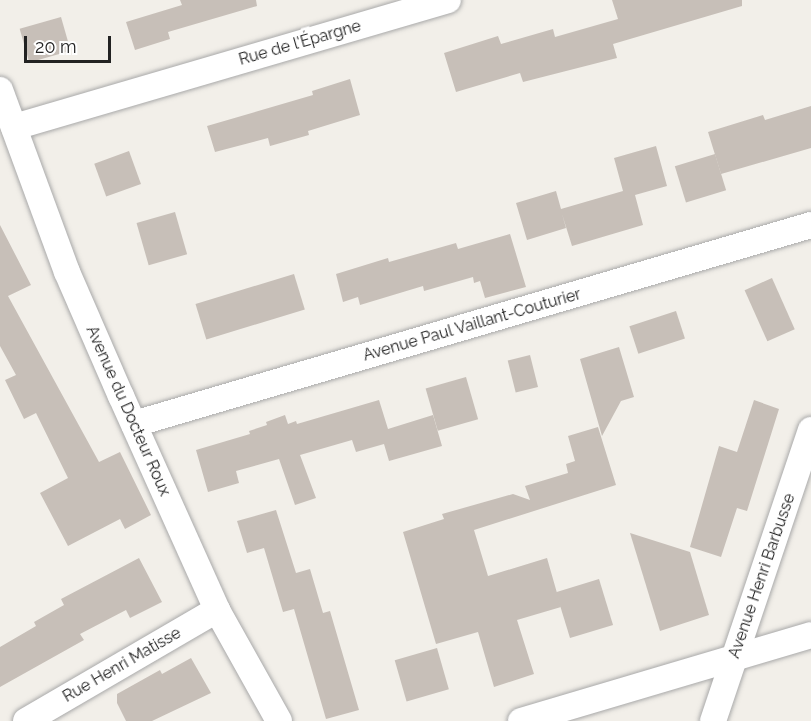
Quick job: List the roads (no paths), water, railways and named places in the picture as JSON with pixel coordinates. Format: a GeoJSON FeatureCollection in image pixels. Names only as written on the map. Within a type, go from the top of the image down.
{"type":"FeatureCollection","features":[{"type":"Feature","properties":{"kind":"street","name":"Rue de l'Épargne"},"geometry":{"type":"LineString","coordinates":[[14,127],[448,0]]}},
{"type":"Feature","properties":{"kind":"street","name":"Avenue du Docteur Roux"},"geometry":{"type":"LineString","coordinates":[[0,90],[67,272],[134,424],[217,610],[279,721]]}},
{"type":"Feature","properties":{"kind":"street","name":"Avenue Paul Vaillant-Couturier"},"geometry":{"type":"LineString","coordinates":[[134,424],[811,225]]}},
{"type":"Feature","properties":{"kind":"street","name":"Avenue Henri Barbusse"},"geometry":{"type":"LineString","coordinates":[[713,721],[811,430]]}},
{"type":"Feature","properties":{"kind":"street","name":"Rue Henri Matisse"},"geometry":{"type":"LineString","coordinates":[[26,721],[217,610]]}},
{"type":"Feature","properties":{"kind":"street"},"geometry":{"type":"LineString","coordinates":[[521,721],[811,635]]}}]}
